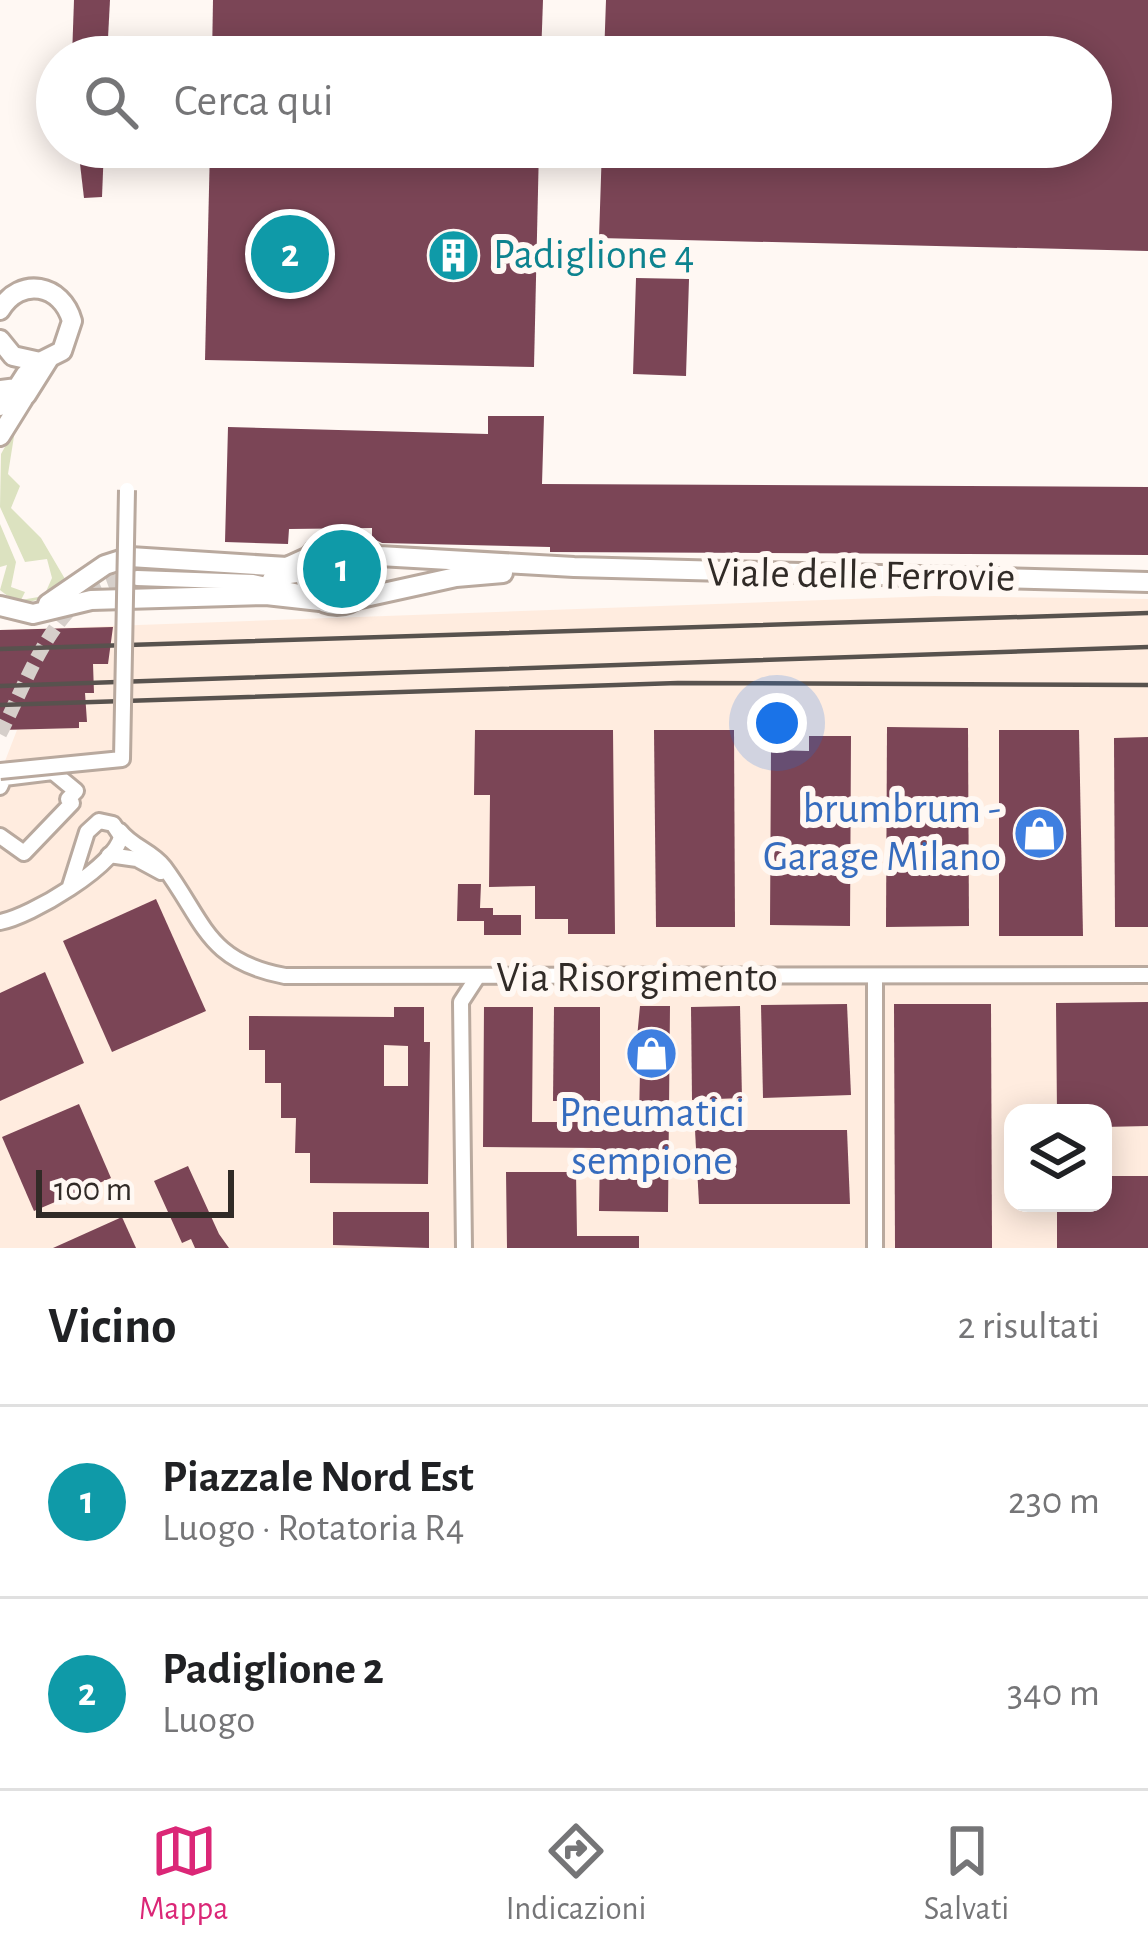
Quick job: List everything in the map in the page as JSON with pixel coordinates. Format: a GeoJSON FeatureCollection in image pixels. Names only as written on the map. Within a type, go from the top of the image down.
{"type":"FeatureCollection","features":[{"type":"Feature","properties":{"kind":"street"},"geometry":{"type":"LineString","coordinates":[[0,310],[11,295],[40,288],[63,300],[71,332],[62,351],[47,360],[0,436]]}},
{"type":"Feature","properties":{"kind":"street"},"geometry":{"type":"LineString","coordinates":[[0,340],[24,366],[25,378],[13,390],[0,390]]}},
{"type":"Feature","properties":{"kind":"street"},"geometry":{"type":"LineString","coordinates":[[13,356],[47,360]]}},
{"type":"Feature","properties":{"kind":"street"},"geometry":{"type":"LineString","coordinates":[[0,406],[26,395]]}},
{"type":"Feature","properties":{"kind":"street"},"geometry":{"type":"LineString","coordinates":[[0,771],[122,759],[127,490]]}},
{"type":"Feature","properties":{"kind":"street"},"geometry":{"type":"LineString","coordinates":[[137,578],[253,582],[290,577],[335,541],[355,546],[369,569],[367,586],[356,599],[339,606],[253,582]]}},
{"type":"Feature","properties":{"kind":"street","name":"Viale delle Ferrovie"},"geometry":{"type":"LineString","coordinates":[[355,546],[379,556],[574,567],[1148,582]]}},
{"type":"Feature","properties":{"kind":"street"},"geometry":{"type":"LineString","coordinates":[[22,613],[45,605],[122,558],[287,567],[307,562]]}},
{"type":"Feature","properties":{"kind":"street"},"geometry":{"type":"LineString","coordinates":[[307,562],[317,598]]}},
{"type":"Feature","properties":{"kind":"street","name":"Viale delle Ferrovie"},"geometry":{"type":"LineString","coordinates":[[356,599],[456,577],[574,567]]}},
{"type":"Feature","properties":{"kind":"street"},"geometry":{"type":"LineString","coordinates":[[0,606],[22,613],[91,600],[317,598]]}},
{"type":"Feature","properties":{"kind":"street"},"geometry":{"type":"LineString","coordinates":[[0,788],[4,778],[52,772],[76,791],[68,800],[72,803],[23,853],[0,836]]}},
{"type":"Feature","properties":{"kind":"street"},"geometry":{"type":"LineString","coordinates":[[0,922],[49,904],[120,845],[119,831],[100,820],[85,838],[70,886]]}},
{"type":"Feature","properties":{"kind":"street","name":"Via Risorgimento"},"geometry":{"type":"LineString","coordinates":[[119,831],[159,861],[212,942],[257,970],[310,979],[1148,975]]}},
{"type":"Feature","properties":{"kind":"street"},"geometry":{"type":"LineString","coordinates":[[85,838],[93,854],[137,859],[170,878]]}},
{"type":"Feature","properties":{"kind":"street"},"geometry":{"type":"LineString","coordinates":[[875,976],[875,1248]]}},
{"type":"Feature","properties":{"kind":"street"},"geometry":{"type":"LineString","coordinates":[[464,1248],[461,1002],[476,980]]}},
{"type":"Feature","properties":{"kind":"shaded area"},"geometry":{"type":"Polygon","coordinates":[[[934,596],[1148,599],[1148,1248],[0,1248],[0,774],[17,730],[0,730],[0,630],[934,596]]]}},
{"type":"Feature","properties":{"kind":"green space"},"geometry":{"type":"Polygon","coordinates":[[[34,394],[15,430],[8,474],[20,486],[11,508],[41,538],[65,579],[42,598],[26,602],[9,596],[0,590],[7,565],[0,567],[0,524],[16,562],[11,587],[25,592],[21,600],[44,596],[52,578],[47,559],[25,562],[0,507],[1,454],[34,394]]]}},
{"type":"Feature","properties":{"kind":"green space"},"geometry":{"type":"Polygon","coordinates":[[[336,553],[352,559],[358,575],[352,591],[336,597],[320,591],[314,575],[320,559],[336,553]]]}},
{"type":"Feature","properties":{"kind":"building"},"geometry":{"type":"Polygon","coordinates":[[[74,0],[110,0],[108,36],[73,36],[74,0]]]}},
{"type":"Feature","properties":{"kind":"building"},"geometry":{"type":"Polygon","coordinates":[[[213,0],[543,0],[542,36],[212,36],[213,0]]]}},
{"type":"Feature","properties":{"kind":"building"},"geometry":{"type":"Polygon","coordinates":[[[606,0],[1148,0],[1148,251],[599,238],[601,168],[1112,168],[1112,36],[605,36],[606,0]]]}},
{"type":"Feature","properties":{"kind":"building"},"geometry":{"type":"Polygon","coordinates":[[[80,168],[103,168],[102,197],[84,198],[80,168]]]}},
{"type":"Feature","properties":{"kind":"building"},"geometry":{"type":"Polygon","coordinates":[[[210,168],[539,168],[534,367],[205,360],[210,168]]]}},
{"type":"Feature","properties":{"kind":"building"},"geometry":{"type":"Polygon","coordinates":[[[636,278],[689,279],[686,376],[633,374],[636,278]]]}},
{"type":"Feature","properties":{"kind":"building"},"geometry":{"type":"Polygon","coordinates":[[[488,416],[544,416],[542,484],[1148,487],[1148,555],[550,552],[550,547],[382,543],[372,538],[372,528],[289,529],[288,544],[225,542],[228,427],[488,434],[488,416]]]}},
{"type":"Feature","properties":{"kind":"building"},"geometry":{"type":"Polygon","coordinates":[[[113,627],[108,664],[93,664],[94,693],[85,693],[87,722],[79,722],[79,728],[0,730],[0,630],[113,627]]]}},
{"type":"Feature","properties":{"kind":"building"},"geometry":{"type":"Polygon","coordinates":[[[887,727],[968,728],[969,926],[886,927],[887,727]]]}},
{"type":"Feature","properties":{"kind":"building"},"geometry":{"type":"Polygon","coordinates":[[[475,730],[613,730],[615,934],[568,934],[568,919],[535,919],[535,886],[489,887],[490,795],[474,795],[475,730]]]}},
{"type":"Feature","properties":{"kind":"building"},"geometry":{"type":"Polygon","coordinates":[[[654,730],[734,730],[735,927],[656,927],[654,730]]]}},
{"type":"Feature","properties":{"kind":"building","name":"brumbrum - Garage Milano"},"geometry":{"type":"Polygon","coordinates":[[[999,730],[1079,730],[1083,936],[999,936],[999,730]]]}},
{"type":"Feature","properties":{"kind":"building"},"geometry":{"type":"Polygon","coordinates":[[[809,736],[851,736],[850,926],[770,925],[771,750],[809,751],[809,736]]]}},
{"type":"Feature","properties":{"kind":"building"},"geometry":{"type":"Polygon","coordinates":[[[1148,737],[1148,927],[1115,927],[1114,738],[1148,737]]]}},
{"type":"Feature","properties":{"kind":"building"},"geometry":{"type":"Polygon","coordinates":[[[458,884],[481,884],[480,908],[493,908],[493,915],[521,915],[521,935],[484,935],[484,921],[457,921],[458,884]]]}},
{"type":"Feature","properties":{"kind":"building"},"geometry":{"type":"Polygon","coordinates":[[[156,899],[206,1011],[112,1052],[63,941],[156,899]]]}},
{"type":"Feature","properties":{"kind":"building"},"geometry":{"type":"Polygon","coordinates":[[[45,972],[84,1063],[0,1101],[0,993],[45,972]]]}},
{"type":"Feature","properties":{"kind":"building"},"geometry":{"type":"Polygon","coordinates":[[[1148,1002],[1148,1126],[1112,1127],[1112,1104],[1057,1104],[1056,1003],[1148,1002]]]}},
{"type":"Feature","properties":{"kind":"building"},"geometry":{"type":"Polygon","coordinates":[[[847,1004],[851,1095],[763,1098],[761,1005],[847,1004]]]}},
{"type":"Feature","properties":{"kind":"building"},"geometry":{"type":"Polygon","coordinates":[[[894,1004],[991,1004],[992,1248],[895,1248],[894,1004]]]}},
{"type":"Feature","properties":{"kind":"building"},"geometry":{"type":"Polygon","coordinates":[[[640,1006],[670,1006],[668,1212],[599,1211],[600,1148],[483,1147],[484,1007],[533,1007],[532,1122],[600,1122],[639,1120],[640,1070],[634,1070],[640,1006]]]}},
{"type":"Feature","properties":{"kind":"building"},"geometry":{"type":"Polygon","coordinates":[[[740,1006],[742,1098],[692,1100],[691,1007],[740,1006]]]}},
{"type":"Feature","properties":{"kind":"building"},"geometry":{"type":"Polygon","coordinates":[[[394,1007],[424,1007],[424,1042],[430,1042],[428,1184],[310,1183],[310,1153],[295,1153],[296,1118],[281,1118],[281,1083],[265,1083],[265,1050],[249,1050],[249,1016],[394,1017],[394,1007]],[[384,1045],[384,1086],[408,1086],[408,1046],[384,1045]]]}},
{"type":"Feature","properties":{"kind":"building"},"geometry":{"type":"Polygon","coordinates":[[[554,1007],[600,1007],[600,1101],[553,1101],[554,1007]]]}},
{"type":"Feature","properties":{"kind":"building"},"geometry":{"type":"Polygon","coordinates":[[[79,1104],[111,1178],[34,1211],[2,1137],[79,1104]]]}},
{"type":"Feature","properties":{"kind":"building"},"geometry":{"type":"Polygon","coordinates":[[[695,1130],[847,1130],[850,1204],[699,1204],[695,1130]]]}},
{"type":"Feature","properties":{"kind":"building"},"geometry":{"type":"Polygon","coordinates":[[[188,1166],[229,1248],[195,1248],[191,1239],[182,1243],[154,1181],[188,1166]]]}},
{"type":"Feature","properties":{"kind":"building"},"geometry":{"type":"Polygon","coordinates":[[[506,1172],[576,1172],[577,1236],[639,1236],[639,1248],[507,1248],[506,1172]]]}},
{"type":"Feature","properties":{"kind":"building"},"geometry":{"type":"Polygon","coordinates":[[[1112,1176],[1148,1176],[1148,1248],[1057,1248],[1057,1212],[1112,1212],[1112,1176]]]}},
{"type":"Feature","properties":{"kind":"building"},"geometry":{"type":"Polygon","coordinates":[[[333,1212],[429,1212],[429,1248],[333,1245],[333,1212]]]}},
{"type":"Feature","properties":{"kind":"building"},"geometry":{"type":"Polygon","coordinates":[[[122,1217],[136,1248],[53,1248],[122,1217]]]}},
{"type":"Feature","properties":{"kind":"tunnel"},"geometry":{"type":"LineString","coordinates":[[0,734],[35,661],[65,615],[106,585],[132,579]]}},
{"type":"Feature","properties":{"kind":"railway"},"geometry":{"type":"LineString","coordinates":[[0,649],[1148,613]]}},
{"type":"Feature","properties":{"kind":"railway"},"geometry":{"type":"LineString","coordinates":[[0,686],[1148,647]]}},
{"type":"Feature","properties":{"kind":"railway"},"geometry":{"type":"LineString","coordinates":[[0,705],[678,683],[1148,685]]}},
{"type":"Feature","properties":{"kind":"place","name":"Padiglione 2"},"geometry":{"type":"Point","coordinates":[290,254]}},
{"type":"Feature","properties":{"kind":"place","name":"Padiglione 4"},"geometry":{"type":"Point","coordinates":[454,255]}},
{"type":"Feature","properties":{"kind":"place","name":"Piazzale Nord Est"},"geometry":{"type":"Point","coordinates":[342,569]}},
{"type":"Feature","properties":{"kind":"place","name":"brumbrum - Garage Milano"},"geometry":{"type":"Point","coordinates":[1040,833]}},
{"type":"Feature","properties":{"kind":"place","name":"Pneumatici sempione"},"geometry":{"type":"Point","coordinates":[652,1054]}}]}
